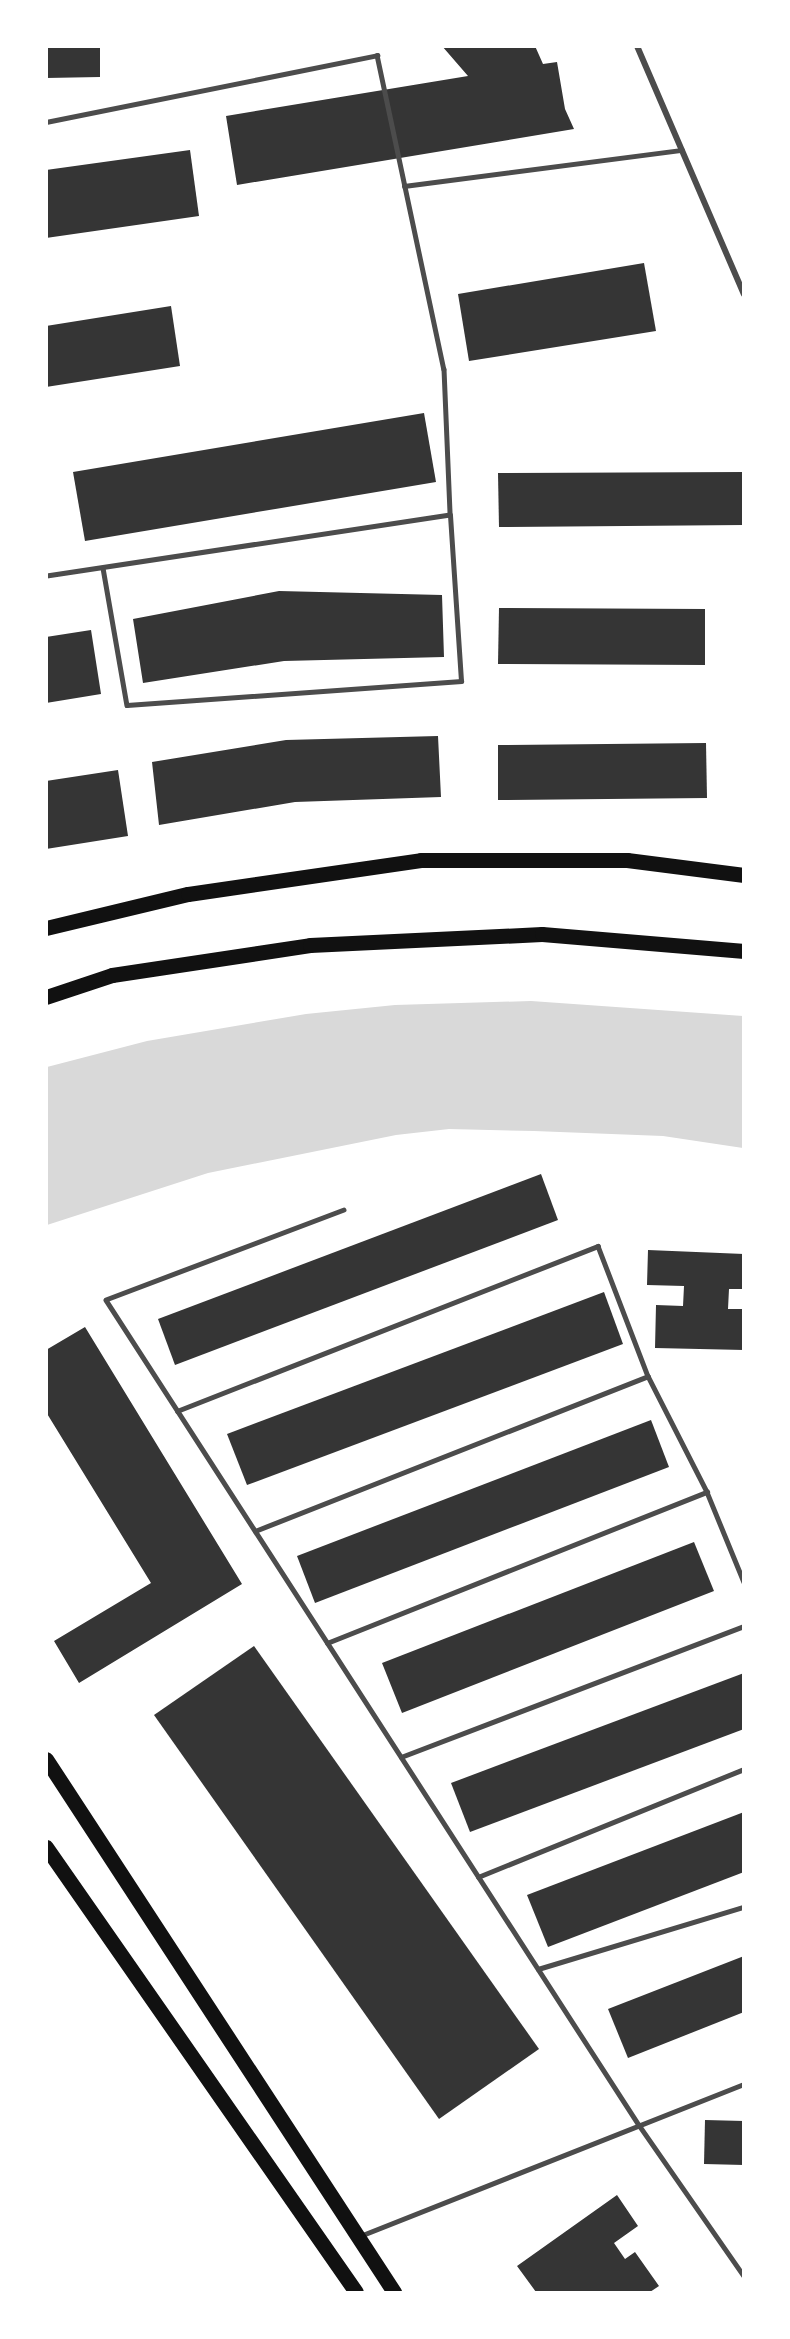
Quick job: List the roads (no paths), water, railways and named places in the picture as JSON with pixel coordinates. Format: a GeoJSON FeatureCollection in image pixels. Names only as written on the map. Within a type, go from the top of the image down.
{"type":"FeatureCollection","features":[{"type":"Feature","properties":{"kind":"main road"},"geometry":{"type":"LineString","coordinates":[[46,928],[188,894],[421,860],[627,860],[744,875]]}},
{"type":"Feature","properties":{"kind":"main road"},"geometry":{"type":"LineString","coordinates":[[46,997],[111,975],[310,945],[542,934],[744,951]]}},
{"type":"Feature","properties":{"kind":"main road"},"geometry":{"type":"LineString","coordinates":[[46,1759],[394,2292]]}},
{"type":"Feature","properties":{"kind":"main road"},"geometry":{"type":"LineString","coordinates":[[46,1847],[356,2292]]}},
{"type":"Feature","properties":{"kind":"street"},"geometry":{"type":"LineString","coordinates":[[637,46],[744,294]]}},
{"type":"Feature","properties":{"kind":"lane"},"geometry":{"type":"LineString","coordinates":[[46,122],[377,56],[444,369],[450,515],[461,681],[127,705],[103,568]]}},
{"type":"Feature","properties":{"kind":"lane"},"geometry":{"type":"LineString","coordinates":[[405,186],[682,150]]}},
{"type":"Feature","properties":{"kind":"lane"},"geometry":{"type":"LineString","coordinates":[[46,576],[450,515]]}},
{"type":"Feature","properties":{"kind":"lane"},"geometry":{"type":"LineString","coordinates":[[344,1210],[106,1300],[639,2126],[744,2276]]}},
{"type":"Feature","properties":{"kind":"lane"},"geometry":{"type":"LineString","coordinates":[[177,1411],[598,1246],[648,1376],[707,1492],[744,1582]]}},
{"type":"Feature","properties":{"kind":"lane"},"geometry":{"type":"LineString","coordinates":[[255,1531],[648,1376]]}},
{"type":"Feature","properties":{"kind":"lane"},"geometry":{"type":"LineString","coordinates":[[327,1642],[707,1492]]}},
{"type":"Feature","properties":{"kind":"lane"},"geometry":{"type":"LineString","coordinates":[[400,1757],[744,1626]]}},
{"type":"Feature","properties":{"kind":"lane"},"geometry":{"type":"LineString","coordinates":[[478,1877],[744,1769]]}},
{"type":"Feature","properties":{"kind":"lane"},"geometry":{"type":"LineString","coordinates":[[538,1969],[744,1907]]}},
{"type":"Feature","properties":{"kind":"lane"},"geometry":{"type":"LineString","coordinates":[[358,2237],[744,2084]]}}]}
